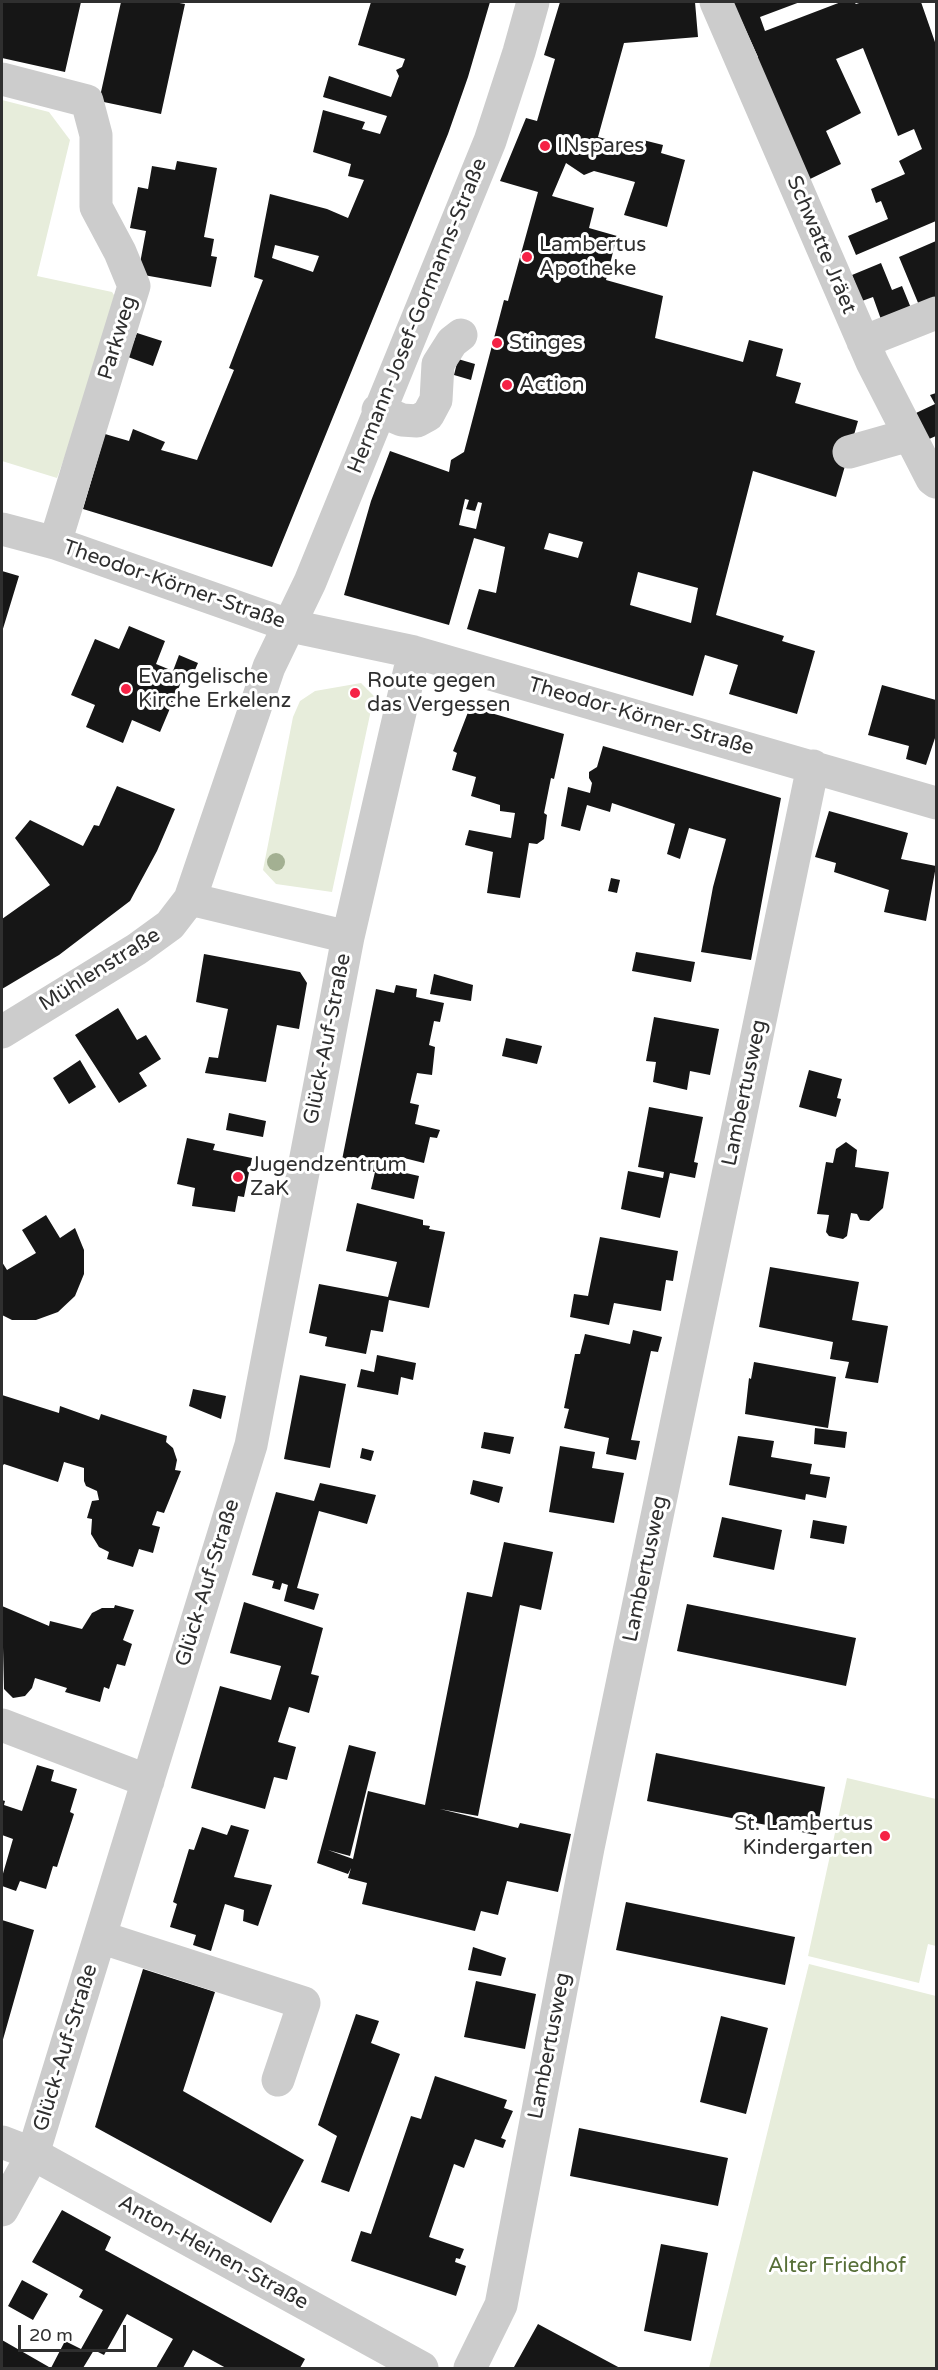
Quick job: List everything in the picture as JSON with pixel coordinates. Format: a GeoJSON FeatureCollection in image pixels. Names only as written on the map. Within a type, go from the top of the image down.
{"type":"FeatureCollection","features":[{"type":"Feature","properties":{"kind":"street","name":"Hermann-Josef-Gormanns-Straße"},"geometry":{"type":"LineString","coordinates":[[190,899],[269,667],[291,626],[489,141],[519,52],[532,2]]}},
{"type":"Feature","properties":{"kind":"street","name":"Schwatte Jräet"},"geometry":{"type":"LineString","coordinates":[[716,2],[863,342],[909,435],[932,479],[936,482]]}},
{"type":"Feature","properties":{"kind":"street","name":"Parkweg"},"geometry":{"type":"LineString","coordinates":[[2,79],[87,101],[96,135],[96,207],[120,252],[134,286],[55,543]]}},
{"type":"Feature","properties":{"kind":"street"},"geometry":{"type":"LineString","coordinates":[[863,342],[936,313]]}},
{"type":"Feature","properties":{"kind":"street"},"geometry":{"type":"LineString","coordinates":[[378,410],[402,420],[417,421],[428,415],[436,400],[438,364],[452,342],[461,335]]}},
{"type":"Feature","properties":{"kind":"street"},"geometry":{"type":"LineString","coordinates":[[849,452],[909,435]]}},
{"type":"Feature","properties":{"kind":"street","name":"Theodor-Körner-Straße"},"geometry":{"type":"LineString","coordinates":[[2,529],[55,543],[291,626],[414,652],[936,803]]}},
{"type":"Feature","properties":{"kind":"street","name":"Glück-Auf-Straße"},"geometry":{"type":"LineString","coordinates":[[2,2210],[33,2154],[251,1444],[348,937],[414,652]]}},
{"type":"Feature","properties":{"kind":"street","name":"Lambertusweg"},"geometry":{"type":"LineString","coordinates":[[471,2368],[501,2305],[588,1848],[813,766]]}},
{"type":"Feature","properties":{"kind":"street"},"geometry":{"type":"LineString","coordinates":[[190,899],[348,937]]}},
{"type":"Feature","properties":{"kind":"street","name":"Mühlenstraße"},"geometry":{"type":"LineString","coordinates":[[2,1032],[137,949],[170,925],[190,899]]}},
{"type":"Feature","properties":{"kind":"street"},"geometry":{"type":"LineString","coordinates":[[2,1725],[148,1781]]}},
{"type":"Feature","properties":{"kind":"street"},"geometry":{"type":"LineString","coordinates":[[100,1937],[304,2003],[278,2080]]}},
{"type":"Feature","properties":{"kind":"street","name":"Anton-Heinen-Straße"},"geometry":{"type":"LineString","coordinates":[[2,2142],[33,2154],[422,2368]]}},
{"type":"Feature","properties":{"kind":"green space"},"geometry":{"type":"Polygon","coordinates":[[[2,100],[49,112],[70,140],[37,276],[112,292],[120,304],[57,478],[2,461],[2,100]]]}},
{"type":"Feature","properties":{"kind":"green space"},"geometry":{"type":"Polygon","coordinates":[[[361,683],[374,696],[332,892],[276,884],[263,870],[293,717],[300,701],[315,691],[361,683]]]}},
{"type":"Feature","properties":{"kind":"green space","name":"St. Lambertus Kindergarten"},"geometry":{"type":"Polygon","coordinates":[[[847,1778],[936,1799],[936,1946],[928,1944],[919,1983],[808,1956],[847,1778]]]}},
{"type":"Feature","properties":{"kind":"green space","name":"Alter Friedhof"},"geometry":{"type":"Polygon","coordinates":[[[809,1964],[936,1996],[936,2368],[709,2368],[809,1964]]]}},
{"type":"Feature","properties":{"kind":"building"},"geometry":{"type":"Polygon","coordinates":[[[2,2],[81,2],[65,72],[2,58],[2,2]]]}},
{"type":"Feature","properties":{"kind":"building"},"geometry":{"type":"Polygon","coordinates":[[[121,2],[185,4],[161,114],[99,101],[121,2]]]}},
{"type":"Feature","properties":{"kind":"building"},"geometry":{"type":"Polygon","coordinates":[[[371,2],[490,2],[448,134],[272,567],[83,509],[105,434],[129,441],[133,429],[165,442],[161,450],[197,460],[234,370],[229,368],[263,280],[254,277],[270,194],[327,209],[348,218],[364,180],[348,176],[351,164],[313,152],[323,110],[365,122],[362,129],[380,134],[387,116],[323,97],[329,76],[391,97],[399,76],[396,70],[402,67],[405,59],[358,45],[371,2]],[[275,245],[272,258],[313,272],[319,256],[275,245]]]}},
{"type":"Feature","properties":{"kind":"building"},"geometry":{"type":"Polygon","coordinates":[[[560,2],[695,2],[698,37],[624,43],[598,137],[637,147],[639,139],[663,145],[661,153],[685,160],[667,227],[624,215],[635,182],[594,171],[584,175],[566,163],[552,196],[594,208],[589,228],[617,236],[606,280],[663,296],[655,338],[743,362],[749,340],[783,349],[776,376],[801,383],[795,403],[858,421],[836,497],[753,471],[716,615],[784,636],[782,641],[815,651],[797,714],[729,694],[738,665],[705,655],[693,696],[467,629],[479,589],[496,593],[505,547],[474,538],[449,625],[344,595],[371,501],[390,451],[449,472],[451,460],[464,452],[504,300],[508,301],[538,192],[500,181],[526,118],[537,121],[555,59],[544,55],[560,2]],[[465,499],[459,525],[476,529],[482,503],[478,502],[475,511],[466,509],[469,500],[465,499]],[[549,533],[544,549],[578,558],[583,542],[549,533]],[[638,572],[630,605],[691,623],[698,588],[638,572]]]}},
{"type":"Feature","properties":{"kind":"building"},"geometry":{"type":"Polygon","coordinates":[[[733,2],[800,2],[760,17],[765,31],[841,2],[856,4],[862,2],[921,2],[936,45],[936,221],[856,255],[848,236],[888,219],[881,201],[876,203],[871,189],[905,174],[899,161],[922,149],[914,129],[898,136],[863,48],[836,59],[861,113],[826,131],[841,164],[808,180],[753,59],[758,57],[733,2]]]}},
{"type":"Feature","properties":{"kind":"building"},"geometry":{"type":"Polygon","coordinates":[[[177,161],[217,168],[204,237],[214,239],[211,256],[217,257],[211,287],[138,274],[146,231],[130,228],[138,187],[148,189],[152,166],[175,170],[177,161]]]}},
{"type":"Feature","properties":{"kind":"building"},"geometry":{"type":"Polygon","coordinates":[[[936,241],[936,303],[921,310],[899,257],[936,241]]]}},
{"type":"Feature","properties":{"kind":"building"},"geometry":{"type":"Polygon","coordinates":[[[881,263],[892,290],[902,286],[913,313],[883,325],[873,297],[862,301],[852,275],[881,263]]]}},
{"type":"Feature","properties":{"kind":"building"},"geometry":{"type":"Polygon","coordinates":[[[137,333],[162,341],[153,366],[128,357],[137,333]]]}},
{"type":"Feature","properties":{"kind":"building"},"geometry":{"type":"Polygon","coordinates":[[[458,359],[475,364],[471,380],[454,375],[458,359]]]}},
{"type":"Feature","properties":{"kind":"building"},"geometry":{"type":"Polygon","coordinates":[[[936,393],[936,436],[929,439],[916,413],[935,404],[930,395],[936,393]]]}},
{"type":"Feature","properties":{"kind":"building"},"geometry":{"type":"Polygon","coordinates":[[[2,571],[19,576],[2,632],[2,571]]]}},
{"type":"Feature","properties":{"kind":"building","name":"Evangelische Kirche Erkelenz"},"geometry":{"type":"Polygon","coordinates":[[[129,626],[165,641],[156,664],[173,671],[179,655],[198,663],[189,684],[182,680],[160,732],[132,720],[123,743],[86,727],[95,705],[71,695],[95,639],[119,649],[129,626]]]}},
{"type":"Feature","properties":{"kind":"building"},"geometry":{"type":"Polygon","coordinates":[[[882,685],[936,700],[936,735],[926,765],[906,759],[909,746],[868,735],[882,685]]]}},
{"type":"Feature","properties":{"kind":"building"},"geometry":{"type":"Polygon","coordinates":[[[470,707],[564,734],[554,779],[551,778],[544,813],[547,815],[544,839],[537,844],[529,843],[520,898],[487,893],[493,852],[465,845],[469,830],[511,838],[515,813],[500,811],[500,805],[471,796],[476,777],[452,770],[457,753],[453,751],[470,707]]]}},
{"type":"Feature","properties":{"kind":"building"},"geometry":{"type":"Polygon","coordinates":[[[603,746],[781,798],[751,960],[701,952],[713,887],[726,839],[689,828],[680,859],[667,854],[675,824],[612,803],[610,812],[587,805],[580,831],[561,826],[568,787],[590,793],[592,783],[589,772],[597,767],[603,746]]]}},
{"type":"Feature","properties":{"kind":"building"},"geometry":{"type":"Polygon","coordinates":[[[117,786],[175,809],[157,851],[130,901],[59,955],[2,989],[2,919],[50,885],[15,838],[30,820],[83,846],[94,825],[99,826],[117,786]]]}},
{"type":"Feature","properties":{"kind":"building"},"geometry":{"type":"Polygon","coordinates":[[[829,811],[908,833],[901,859],[936,866],[926,921],[884,912],[889,890],[834,872],[836,863],[815,857],[829,811]]]}},
{"type":"Feature","properties":{"kind":"building"},"geometry":{"type":"Polygon","coordinates":[[[611,878],[620,880],[617,893],[608,891],[611,878]]]}},
{"type":"Feature","properties":{"kind":"building"},"geometry":{"type":"Polygon","coordinates":[[[636,952],[695,962],[691,982],[632,971],[636,952]]]}},
{"type":"Feature","properties":{"kind":"building"},"geometry":{"type":"Polygon","coordinates":[[[204,954],[300,972],[307,983],[299,1029],[277,1025],[266,1082],[205,1073],[209,1057],[218,1058],[228,1009],[196,1002],[204,954]]]}},
{"type":"Feature","properties":{"kind":"building"},"geometry":{"type":"Polygon","coordinates":[[[434,974],[473,985],[471,1001],[430,994],[434,974]]]}},
{"type":"Feature","properties":{"kind":"building"},"geometry":{"type":"Polygon","coordinates":[[[396,985],[417,989],[416,997],[444,1003],[440,1022],[434,1021],[429,1045],[435,1047],[432,1075],[417,1073],[410,1103],[419,1105],[415,1124],[440,1130],[437,1138],[430,1137],[424,1163],[400,1157],[397,1171],[419,1176],[414,1199],[371,1189],[375,1172],[341,1165],[376,989],[394,993],[396,985]]]}},
{"type":"Feature","properties":{"kind":"building"},"geometry":{"type":"Polygon","coordinates":[[[118,1008],[137,1040],[146,1035],[161,1059],[139,1073],[147,1086],[119,1103],[75,1035],[118,1008]]]}},
{"type":"Feature","properties":{"kind":"building"},"geometry":{"type":"Polygon","coordinates":[[[654,1017],[719,1029],[710,1075],[690,1071],[687,1090],[653,1082],[656,1062],[646,1061],[654,1017]]]}},
{"type":"Feature","properties":{"kind":"building"},"geometry":{"type":"Polygon","coordinates":[[[506,1038],[542,1046],[537,1064],[502,1056],[506,1038]]]}},
{"type":"Feature","properties":{"kind":"building"},"geometry":{"type":"Polygon","coordinates":[[[80,1060],[96,1087],[69,1104],[53,1078],[80,1060]]]}},
{"type":"Feature","properties":{"kind":"building"},"geometry":{"type":"Polygon","coordinates":[[[809,1070],[842,1079],[837,1098],[841,1099],[836,1117],[799,1107],[809,1070]]]}},
{"type":"Feature","properties":{"kind":"building"},"geometry":{"type":"Polygon","coordinates":[[[649,1107],[703,1117],[694,1162],[698,1163],[695,1178],[670,1173],[660,1218],[621,1209],[628,1171],[663,1178],[664,1172],[638,1167],[649,1107]]]}},
{"type":"Feature","properties":{"kind":"building"},"geometry":{"type":"Polygon","coordinates":[[[229,1113],[266,1121],[263,1137],[226,1130],[229,1113]]]}},
{"type":"Feature","properties":{"kind":"building"},"geometry":{"type":"Polygon","coordinates":[[[187,1138],[215,1144],[213,1150],[252,1158],[244,1197],[238,1196],[235,1212],[192,1206],[195,1188],[177,1184],[187,1138]]]}},
{"type":"Feature","properties":{"kind":"building"},"geometry":{"type":"Polygon","coordinates":[[[846,1142],[857,1150],[855,1167],[889,1172],[883,1208],[869,1221],[860,1220],[857,1214],[851,1213],[847,1236],[843,1239],[829,1236],[826,1232],[829,1215],[817,1214],[826,1162],[833,1163],[836,1149],[846,1142]]]}},
{"type":"Feature","properties":{"kind":"building"},"geometry":{"type":"Polygon","coordinates":[[[357,1203],[423,1220],[423,1225],[430,1226],[429,1229],[445,1232],[429,1308],[389,1300],[383,1332],[371,1330],[366,1354],[325,1346],[327,1337],[309,1333],[319,1284],[388,1297],[397,1262],[346,1251],[357,1203]]]}},
{"type":"Feature","properties":{"kind":"building"},"geometry":{"type":"Polygon","coordinates":[[[46,1215],[60,1238],[75,1228],[84,1250],[84,1274],[75,1296],[58,1312],[36,1320],[12,1320],[2,1315],[2,1262],[7,1270],[36,1253],[22,1230],[46,1215]]]}},
{"type":"Feature","properties":{"kind":"building"},"geometry":{"type":"Polygon","coordinates":[[[600,1237],[678,1251],[673,1281],[666,1280],[661,1311],[614,1303],[609,1325],[570,1317],[574,1294],[588,1296],[600,1237]]]}},
{"type":"Feature","properties":{"kind":"building"},"geometry":{"type":"Polygon","coordinates":[[[770,1267],[859,1282],[852,1320],[888,1326],[878,1383],[845,1378],[849,1362],[830,1359],[833,1342],[759,1327],[770,1267]]]}},
{"type":"Feature","properties":{"kind":"building"},"geometry":{"type":"Polygon","coordinates":[[[633,1330],[662,1337],[658,1352],[651,1351],[631,1440],[640,1441],[636,1460],[606,1454],[609,1438],[564,1428],[569,1409],[564,1408],[575,1354],[580,1354],[585,1334],[630,1344],[633,1330]]]}},
{"type":"Feature","properties":{"kind":"building"},"geometry":{"type":"Polygon","coordinates":[[[377,1355],[416,1363],[413,1380],[401,1377],[398,1395],[357,1387],[361,1369],[374,1372],[377,1355]]]}},
{"type":"Feature","properties":{"kind":"building"},"geometry":{"type":"Polygon","coordinates":[[[754,1362],[836,1377],[828,1428],[745,1414],[749,1378],[751,1379],[754,1362]]]}},
{"type":"Feature","properties":{"kind":"building"},"geometry":{"type":"Polygon","coordinates":[[[300,1375],[346,1384],[330,1468],[284,1459],[300,1375]]]}},
{"type":"Feature","properties":{"kind":"building"},"geometry":{"type":"Polygon","coordinates":[[[193,1389],[226,1396],[221,1419],[189,1406],[193,1389]]]}},
{"type":"Feature","properties":{"kind":"building"},"geometry":{"type":"Polygon","coordinates":[[[2,1395],[59,1413],[60,1406],[99,1420],[101,1414],[167,1436],[166,1442],[173,1448],[177,1460],[175,1470],[181,1471],[164,1513],[157,1511],[152,1525],[160,1527],[153,1553],[139,1549],[133,1567],[107,1559],[109,1552],[99,1547],[91,1534],[92,1519],[87,1518],[92,1501],[99,1500],[97,1491],[86,1486],[84,1468],[64,1462],[58,1482],[4,1464],[2,1467],[2,1395]]]}},
{"type":"Feature","properties":{"kind":"building"},"geometry":{"type":"Polygon","coordinates":[[[815,1428],[847,1432],[845,1448],[814,1444],[815,1428]]]}},
{"type":"Feature","properties":{"kind":"building"},"geometry":{"type":"Polygon","coordinates":[[[484,1432],[514,1437],[510,1454],[481,1448],[484,1432]]]}},
{"type":"Feature","properties":{"kind":"building"},"geometry":{"type":"Polygon","coordinates":[[[738,1436],[774,1441],[771,1457],[812,1464],[810,1474],[830,1477],[826,1498],[806,1494],[805,1500],[729,1485],[738,1436]]]}},
{"type":"Feature","properties":{"kind":"building"},"geometry":{"type":"Polygon","coordinates":[[[560,1446],[595,1452],[592,1468],[624,1473],[614,1523],[549,1512],[560,1446]]]}},
{"type":"Feature","properties":{"kind":"building"},"geometry":{"type":"Polygon","coordinates":[[[362,1448],[374,1451],[371,1461],[360,1458],[362,1448]]]}},
{"type":"Feature","properties":{"kind":"building"},"geometry":{"type":"Polygon","coordinates":[[[473,1480],[503,1487],[499,1503],[470,1494],[473,1480]]]}},
{"type":"Feature","properties":{"kind":"building"},"geometry":{"type":"Polygon","coordinates":[[[320,1483],[376,1495],[367,1524],[319,1511],[297,1588],[319,1594],[314,1610],[284,1601],[288,1585],[282,1583],[280,1590],[272,1588],[274,1581],[252,1575],[276,1492],[314,1501],[320,1483]]]}},
{"type":"Feature","properties":{"kind":"building"},"geometry":{"type":"Polygon","coordinates":[[[722,1517],[782,1530],[774,1570],[713,1557],[722,1517]]]}},
{"type":"Feature","properties":{"kind":"building"},"geometry":{"type":"Polygon","coordinates":[[[813,1520],[847,1526],[844,1544],[810,1538],[813,1520]]]}},
{"type":"Feature","properties":{"kind":"building"},"geometry":{"type":"Polygon","coordinates":[[[504,1542],[553,1552],[541,1610],[520,1605],[478,1816],[440,1809],[518,1828],[520,1823],[571,1834],[558,1892],[507,1881],[498,1915],[481,1911],[475,1931],[362,1904],[367,1883],[348,1878],[351,1868],[348,1874],[317,1863],[349,1745],[376,1752],[350,1856],[328,1850],[353,1859],[368,1791],[425,1805],[467,1592],[492,1597],[504,1542]]]}},
{"type":"Feature","properties":{"kind":"building"},"geometry":{"type":"Polygon","coordinates":[[[244,1602],[323,1628],[311,1674],[319,1676],[309,1713],[289,1707],[278,1742],[296,1747],[287,1780],[274,1777],[265,1809],[191,1788],[220,1686],[271,1700],[281,1666],[230,1653],[244,1602]]]}},
{"type":"Feature","properties":{"kind":"building"},"geometry":{"type":"Polygon","coordinates":[[[687,1604],[856,1638],[846,1686],[677,1651],[687,1604]]]}},
{"type":"Feature","properties":{"kind":"building"},"geometry":{"type":"Polygon","coordinates":[[[115,1605],[134,1610],[123,1640],[132,1644],[125,1666],[117,1664],[109,1689],[104,1687],[100,1702],[65,1692],[67,1688],[35,1678],[32,1688],[25,1696],[13,1698],[4,1689],[2,1606],[49,1626],[50,1621],[82,1629],[92,1613],[102,1608],[114,1608],[115,1605]]]}},
{"type":"Feature","properties":{"kind":"building"},"geometry":{"type":"Polygon","coordinates":[[[656,1753],[825,1787],[816,1835],[647,1801],[656,1753]]]}},
{"type":"Feature","properties":{"kind":"building"},"geometry":{"type":"Polygon","coordinates":[[[37,1765],[54,1770],[51,1781],[77,1789],[70,1812],[74,1814],[57,1867],[53,1866],[46,1889],[20,1881],[16,1891],[2,1886],[2,1877],[13,1839],[2,1835],[2,1800],[5,1801],[4,1805],[22,1811],[37,1765]]]}},
{"type":"Feature","properties":{"kind":"building"},"geometry":{"type":"Polygon","coordinates":[[[231,1825],[249,1830],[234,1877],[272,1885],[258,1926],[243,1921],[244,1910],[225,1904],[211,1951],[193,1945],[196,1935],[170,1927],[177,1904],[173,1902],[189,1849],[194,1850],[202,1827],[227,1835],[231,1825]]]}},
{"type":"Feature","properties":{"kind":"building"},"geometry":{"type":"Polygon","coordinates":[[[626,1902],[795,1937],[785,1985],[616,1950],[626,1902]]]}},
{"type":"Feature","properties":{"kind":"building"},"geometry":{"type":"Polygon","coordinates":[[[2,1920],[34,1930],[2,2043],[2,1920]]]}},
{"type":"Feature","properties":{"kind":"building"},"geometry":{"type":"Polygon","coordinates":[[[473,1947],[506,1958],[501,1976],[468,1970],[473,1947]]]}},
{"type":"Feature","properties":{"kind":"building"},"geometry":{"type":"Polygon","coordinates":[[[143,1969],[215,1992],[183,2091],[304,2160],[271,2223],[95,2127],[143,1969]]]}},
{"type":"Feature","properties":{"kind":"building"},"geometry":{"type":"Polygon","coordinates":[[[476,1981],[536,1994],[525,2049],[464,2037],[476,1981]]]}},
{"type":"Feature","properties":{"kind":"building"},"geometry":{"type":"Polygon","coordinates":[[[356,2014],[379,2021],[371,2043],[400,2054],[349,2192],[321,2182],[337,2136],[318,2125],[356,2014]]]}},
{"type":"Feature","properties":{"kind":"building"},"geometry":{"type":"Polygon","coordinates":[[[721,2016],[768,2028],[746,2114],[700,2102],[721,2016]]]}},
{"type":"Feature","properties":{"kind":"building"},"geometry":{"type":"Polygon","coordinates":[[[435,2076],[507,2100],[504,2108],[513,2111],[501,2138],[506,2140],[503,2148],[475,2139],[464,2168],[454,2164],[429,2237],[464,2249],[460,2259],[456,2258],[455,2262],[466,2266],[456,2296],[351,2261],[361,2231],[371,2234],[411,2116],[421,2119],[435,2076]]]}},
{"type":"Feature","properties":{"kind":"building"},"geometry":{"type":"Polygon","coordinates":[[[579,2128],[728,2158],[718,2206],[570,2176],[579,2128]]]}},
{"type":"Feature","properties":{"kind":"building"},"geometry":{"type":"Polygon","coordinates":[[[62,2210],[111,2237],[105,2250],[305,2359],[300,2368],[226,2368],[193,2350],[183,2368],[156,2368],[173,2339],[127,2314],[104,2355],[94,2350],[83,2368],[51,2368],[65,2341],[81,2349],[103,2310],[79,2297],[83,2290],[32,2262],[62,2210]]]}},
{"type":"Feature","properties":{"kind":"building"},"geometry":{"type":"Polygon","coordinates":[[[661,2244],[708,2253],[691,2341],[644,2331],[661,2244]]]}},
{"type":"Feature","properties":{"kind":"building"},"geometry":{"type":"Polygon","coordinates":[[[22,2280],[48,2294],[33,2320],[8,2306],[22,2280]]]}},
{"type":"Feature","properties":{"kind":"building"},"geometry":{"type":"Polygon","coordinates":[[[538,2324],[620,2368],[514,2367],[538,2324]]]}},
{"type":"Feature","properties":{"kind":"building"},"geometry":{"type":"Polygon","coordinates":[[[2,2340],[49,2367],[2,2368],[2,2340]]]}},
{"type":"Feature","properties":{"kind":"place","name":"INspares"},"geometry":{"type":"Point","coordinates":[545,146]}},
{"type":"Feature","properties":{"kind":"place","name":"Lambertus Apotheke"},"geometry":{"type":"Point","coordinates":[527,257]}},
{"type":"Feature","properties":{"kind":"place","name":"Stinges"},"geometry":{"type":"Point","coordinates":[497,343]}},
{"type":"Feature","properties":{"kind":"place","name":"Action"},"geometry":{"type":"Point","coordinates":[507,385]}},
{"type":"Feature","properties":{"kind":"place","name":"Evangelische Kirche Erkelenz"},"geometry":{"type":"Point","coordinates":[126,689]}},
{"type":"Feature","properties":{"kind":"place","name":"Route gegen das Vergessen"},"geometry":{"type":"Point","coordinates":[355,693]}},
{"type":"Feature","properties":{"kind":"place","name":"Jugendzentrum ZaK"},"geometry":{"type":"Point","coordinates":[238,1177]}},
{"type":"Feature","properties":{"kind":"place","name":"St. Lambertus Kindergarten"},"geometry":{"type":"Point","coordinates":[885,1836]}}]}
